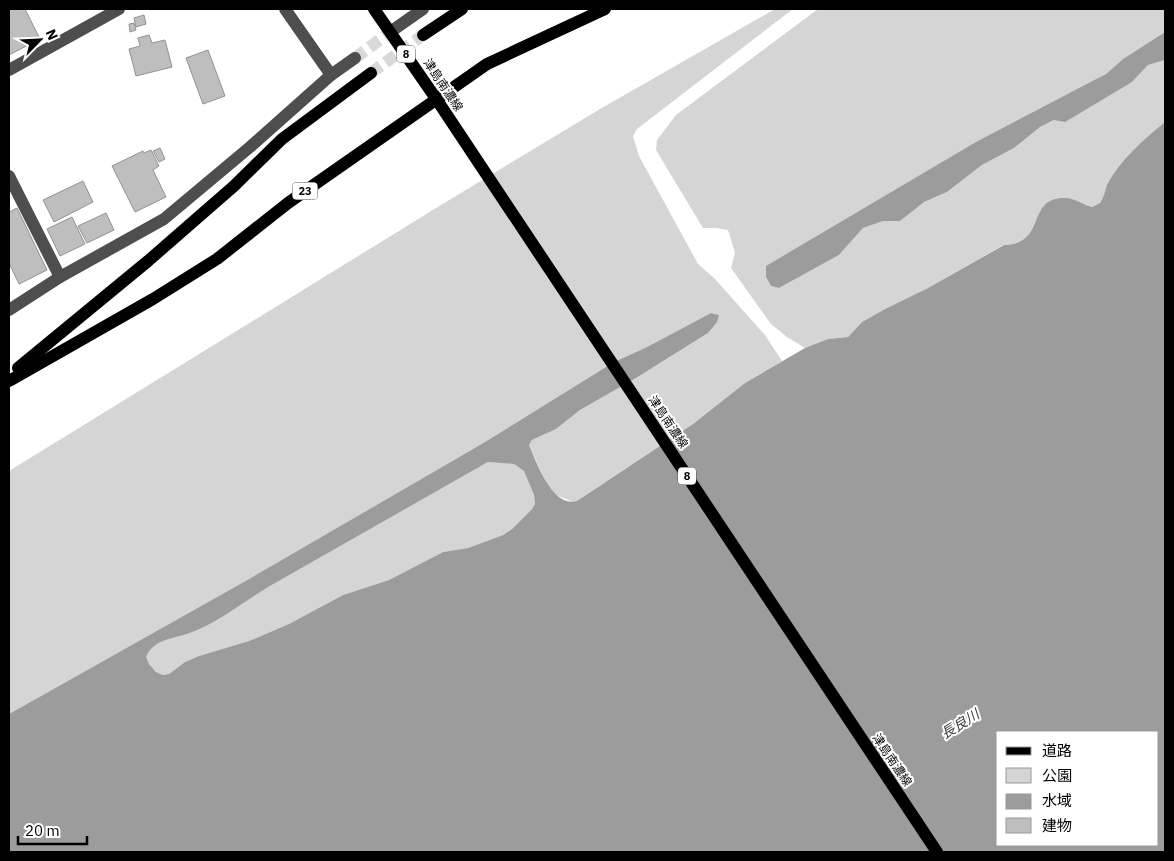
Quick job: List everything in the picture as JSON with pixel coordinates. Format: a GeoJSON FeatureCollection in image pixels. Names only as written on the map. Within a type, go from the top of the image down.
{"type":"FeatureCollection","features":[{"type":"Feature","properties":{"kind":"main road","name":"津島南濃線"},"geometry":{"type":"LineString","coordinates":[[374,9],[437,100],[938,852]]}},
{"type":"Feature","properties":{"kind":"main road"},"geometry":{"type":"LineString","coordinates":[[423,35],[462,9]]}},
{"type":"Feature","properties":{"kind":"main road","name":"23"},"geometry":{"type":"LineString","coordinates":[[9,380],[153,299],[217,259],[288,202],[487,64],[605,9]]}},
{"type":"Feature","properties":{"kind":"main road"},"geometry":{"type":"LineString","coordinates":[[9,376],[148,261],[234,186],[282,139],[370,73]]}},
{"type":"Feature","properties":{"kind":"street"},"geometry":{"type":"LineString","coordinates":[[9,70],[119,9]]}},
{"type":"Feature","properties":{"kind":"street"},"geometry":{"type":"LineString","coordinates":[[285,9],[331,75]]}},
{"type":"Feature","properties":{"kind":"street"},"geometry":{"type":"LineString","coordinates":[[393,30],[419,10]]}},
{"type":"Feature","properties":{"kind":"street"},"geometry":{"type":"LineString","coordinates":[[9,310],[60,277],[164,219],[250,147],[331,75],[355,58]]}},
{"type":"Feature","properties":{"kind":"street"},"geometry":{"type":"LineString","coordinates":[[9,176],[60,277]]}},
{"type":"Feature","properties":{"kind":"green space"},"geometry":{"type":"Polygon","coordinates":[[[775,9],[793,9],[637,129],[633,136],[639,156],[698,264],[715,279],[765,335],[782,361],[745,383],[693,424],[577,501],[573,502],[556,495],[547,485],[529,445],[532,440],[556,429],[580,410],[708,333],[719,315],[711,313],[614,362],[485,442],[249,579],[9,714],[9,471],[600,109],[775,9]]]}},
{"type":"Feature","properties":{"kind":"green space"},"geometry":{"type":"Polygon","coordinates":[[[818,9],[1165,9],[1165,32],[1123,59],[1106,74],[766,277],[771,286],[779,288],[839,255],[863,228],[883,221],[900,220],[924,202],[947,192],[982,165],[1014,148],[1040,127],[1132,82],[1148,65],[1165,60],[1165,122],[1141,143],[1119,167],[1100,203],[1092,207],[1069,198],[1053,199],[1045,204],[1026,237],[1017,243],[1003,245],[928,288],[885,309],[862,322],[848,337],[828,339],[805,348],[771,324],[731,268],[735,253],[728,230],[703,228],[656,150],[657,140],[676,115],[818,9]]]}},
{"type":"Feature","properties":{"kind":"green space"},"geometry":{"type":"Polygon","coordinates":[[[488,462],[514,464],[524,471],[534,495],[535,504],[532,509],[512,529],[503,535],[468,548],[443,552],[389,580],[343,595],[289,624],[249,641],[185,662],[169,674],[163,675],[156,672],[149,664],[145,657],[148,651],[158,644],[209,625],[270,586],[488,462]]]}},
{"type":"Feature","properties":{"kind":"water"},"geometry":{"type":"Polygon","coordinates":[[[1165,32],[1165,60],[1148,65],[1132,82],[1065,122],[1054,120],[1040,127],[1014,148],[982,165],[947,192],[924,202],[900,221],[883,221],[863,228],[839,255],[779,288],[771,286],[766,277],[766,266],[976,142],[1106,74],[1123,59],[1165,32]]]}},
{"type":"Feature","properties":{"kind":"water","name":"長良川"},"geometry":{"type":"Polygon","coordinates":[[[1165,122],[1165,852],[9,852],[9,714],[249,579],[485,442],[614,362],[711,313],[719,315],[717,322],[708,333],[580,410],[556,429],[532,440],[529,445],[541,472],[553,491],[560,498],[568,501],[577,501],[693,424],[745,383],[805,348],[828,339],[848,337],[862,322],[885,309],[928,288],[1004,245],[1018,243],[1032,229],[1045,204],[1053,199],[1069,198],[1092,207],[1100,203],[1112,176],[1141,143],[1165,122]],[[488,462],[270,586],[209,625],[158,644],[149,651],[146,657],[149,664],[156,672],[163,675],[169,674],[185,662],[249,641],[289,624],[343,595],[389,580],[443,552],[468,548],[503,535],[512,529],[535,504],[534,495],[524,471],[514,464],[488,462]]]}},
{"type":"Feature","properties":{"kind":"building"},"geometry":{"type":"Polygon","coordinates":[[[9,9],[25,9],[40,39],[9,55],[9,9]]]}},
{"type":"Feature","properties":{"kind":"building"},"geometry":{"type":"Polygon","coordinates":[[[144,15],[146,24],[136,27],[134,18],[144,15]]]}},
{"type":"Feature","properties":{"kind":"building"},"geometry":{"type":"Polygon","coordinates":[[[134,23],[136,30],[130,32],[129,24],[134,23]]]}},
{"type":"Feature","properties":{"kind":"building"},"geometry":{"type":"Polygon","coordinates":[[[149,35],[152,43],[165,40],[172,67],[136,76],[129,49],[140,46],[138,38],[149,35]]]}},
{"type":"Feature","properties":{"kind":"building"},"geometry":{"type":"Polygon","coordinates":[[[208,50],[225,96],[203,104],[186,58],[208,50]]]}},
{"type":"Feature","properties":{"kind":"building"},"geometry":{"type":"Polygon","coordinates":[[[160,148],[165,159],[159,162],[153,151],[160,148]]]}},
{"type":"Feature","properties":{"kind":"building"},"geometry":{"type":"Polygon","coordinates":[[[151,150],[159,166],[153,170],[166,197],[135,212],[112,166],[143,151],[144,153],[151,150]]]}},
{"type":"Feature","properties":{"kind":"building"},"geometry":{"type":"Polygon","coordinates":[[[83,181],[93,202],[54,222],[43,200],[83,181]]]}},
{"type":"Feature","properties":{"kind":"building"},"geometry":{"type":"Polygon","coordinates":[[[17,208],[47,270],[19,284],[9,263],[9,212],[17,208]]]}},
{"type":"Feature","properties":{"kind":"building"},"geometry":{"type":"Polygon","coordinates":[[[106,213],[114,230],[87,243],[78,226],[106,213]]]}},
{"type":"Feature","properties":{"kind":"building"},"geometry":{"type":"Polygon","coordinates":[[[72,217],[85,244],[60,256],[47,229],[72,217]]]}},
{"type":"Feature","properties":{"kind":"tunnel"},"geometry":{"type":"LineString","coordinates":[[355,58],[393,30]]}},
{"type":"Feature","properties":{"kind":"tunnel"},"geometry":{"type":"LineString","coordinates":[[371,73],[423,35]]}}]}
